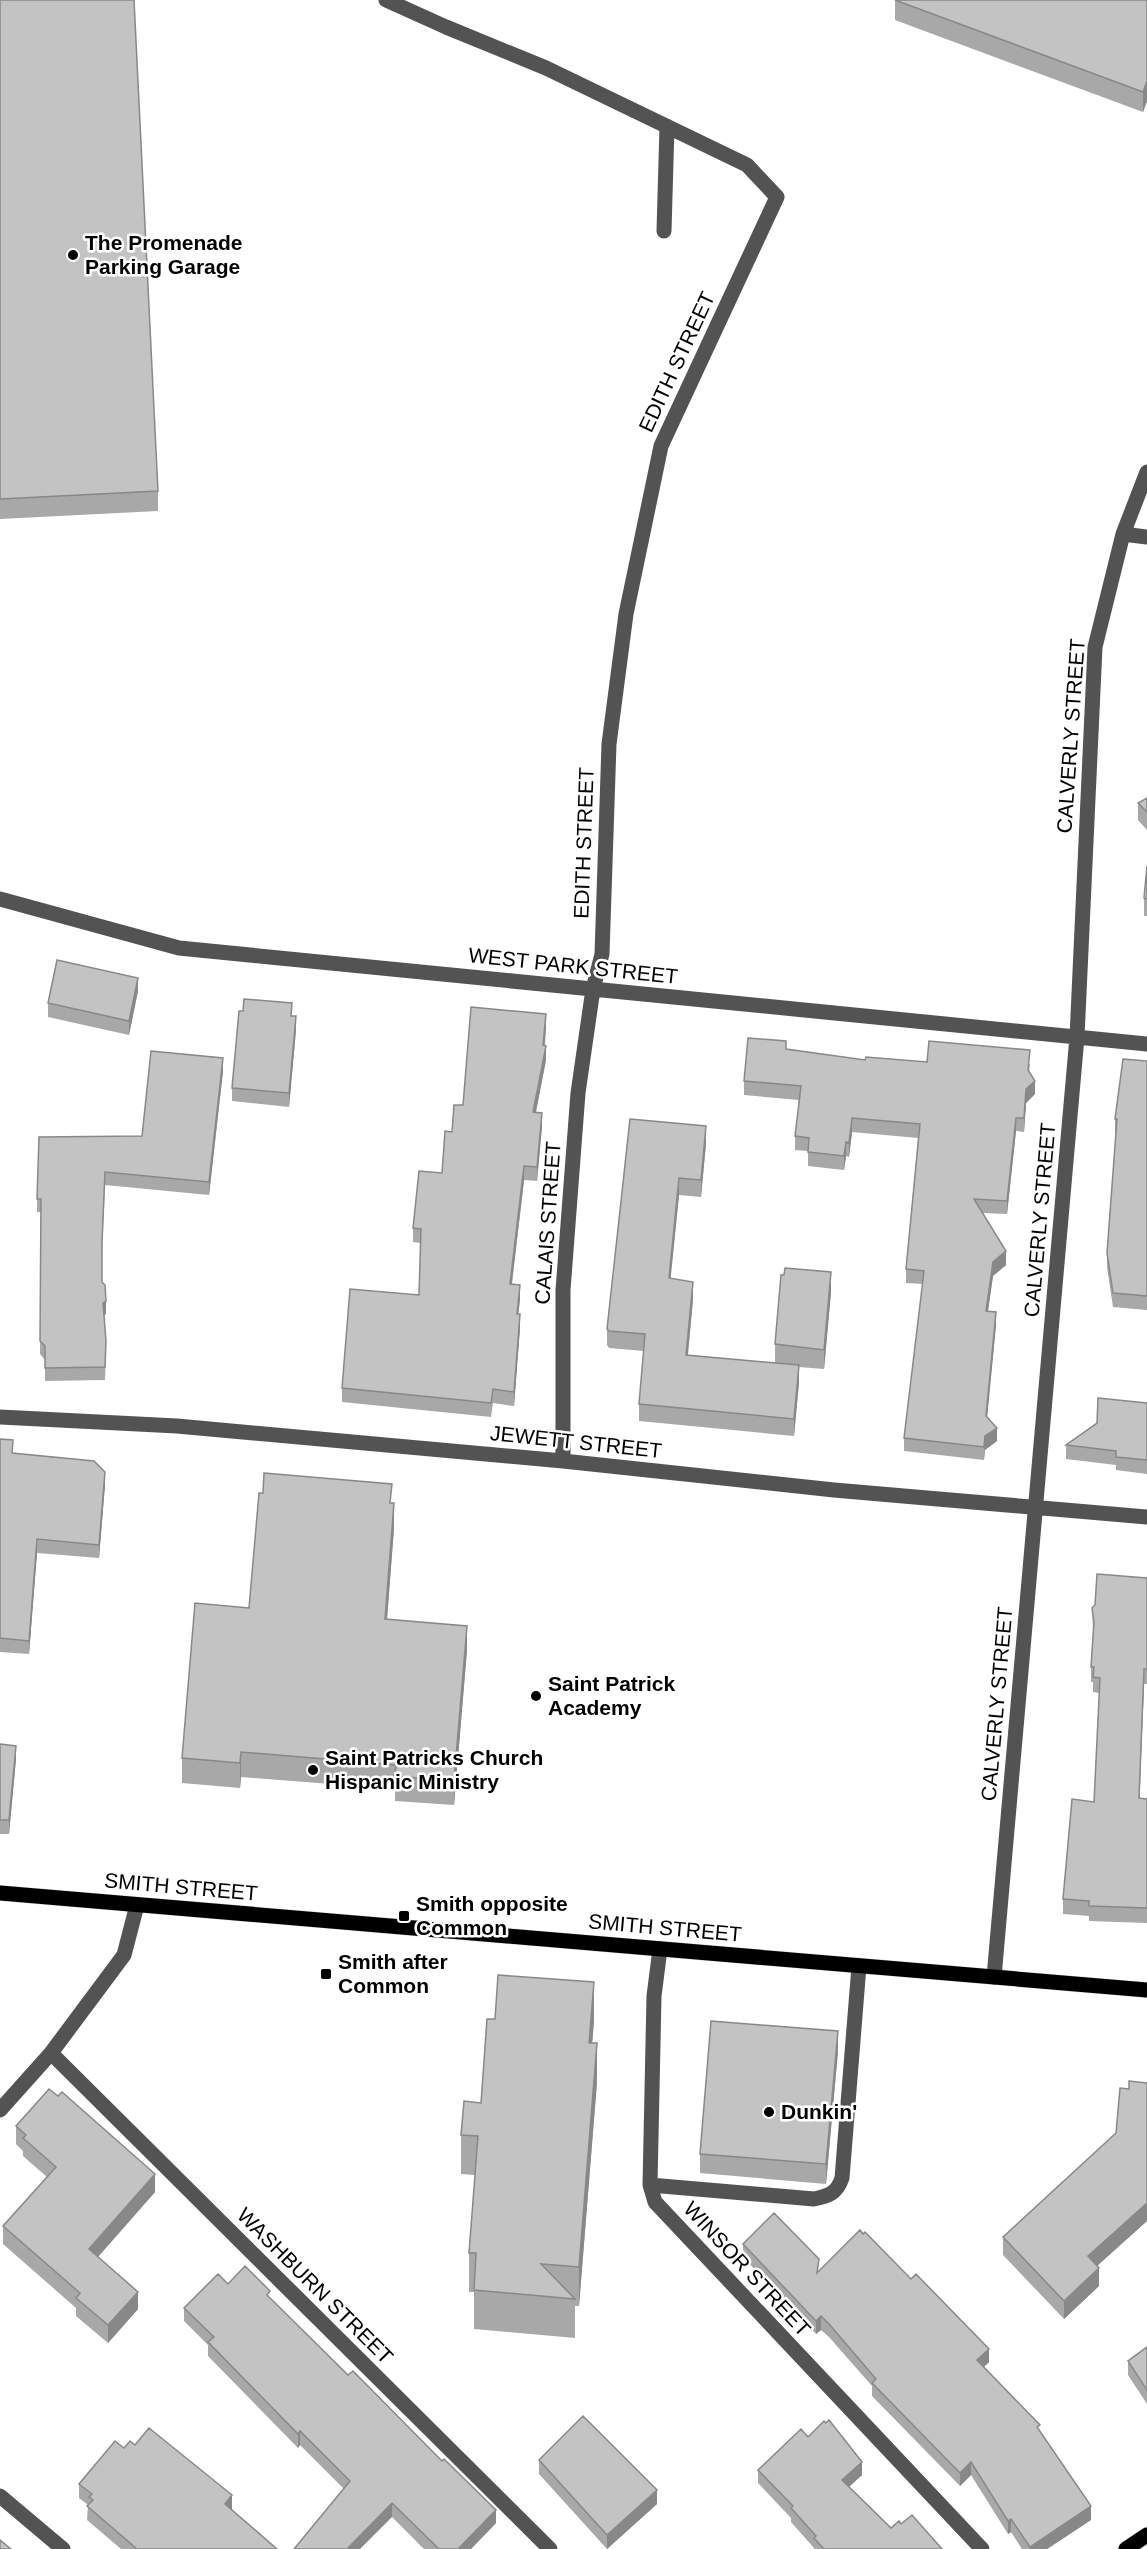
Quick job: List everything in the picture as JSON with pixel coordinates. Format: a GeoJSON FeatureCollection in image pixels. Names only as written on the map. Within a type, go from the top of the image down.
{"type":"FeatureCollection","features":[{"type":"Feature","properties":{"kind":"main road","name":"SMITH STREET"},"geometry":{"type":"LineString","coordinates":[[0,1893],[1147,1990]]}},
{"type":"Feature","properties":{"kind":"main road"},"geometry":{"type":"LineString","coordinates":[[1126,2549],[1147,2535]]}},
{"type":"Feature","properties":{"kind":"street","name":"EDITH STREET"},"geometry":{"type":"LineString","coordinates":[[386,0],[546,68],[747,165],[777,197],[661,446],[626,614],[615,693],[609,744],[602,954],[593,989]]}},
{"type":"Feature","properties":{"kind":"street"},"geometry":{"type":"LineString","coordinates":[[664,231],[667,126]]}},
{"type":"Feature","properties":{"kind":"street","name":"CALVERLY STREET"},"geometry":{"type":"LineString","coordinates":[[994,1977],[1077,1037],[1095,647],[1123,534],[1147,472]]}},
{"type":"Feature","properties":{"kind":"street"},"geometry":{"type":"LineString","coordinates":[[1123,534],[1147,537]]}},
{"type":"Feature","properties":{"kind":"street","name":"WEST PARK STREET"},"geometry":{"type":"LineString","coordinates":[[0,899],[179,948],[1147,1044]]}},
{"type":"Feature","properties":{"kind":"street","name":"CALAIS STREET"},"geometry":{"type":"LineString","coordinates":[[562,1461],[564,1279],[578,1093],[593,989]]}},
{"type":"Feature","properties":{"kind":"street","name":"JEWETT STREET"},"geometry":{"type":"LineString","coordinates":[[0,1417],[177,1426],[562,1461],[834,1490],[1147,1517]]}},
{"type":"Feature","properties":{"kind":"street"},"geometry":{"type":"LineString","coordinates":[[0,2110],[51,2053],[124,1955],[137,1905]]}},
{"type":"Feature","properties":{"kind":"street","name":"WINSOR STREET"},"geometry":{"type":"LineString","coordinates":[[660,1949],[654,1996],[650,2185],[655,2202],[982,2549]]}},
{"type":"Feature","properties":{"kind":"street"},"geometry":{"type":"LineString","coordinates":[[650,2185],[814,2199],[828,2196],[838,2189],[842,2178],[859,1965]]}},
{"type":"Feature","properties":{"kind":"street","name":"WASHBURN STREET"},"geometry":{"type":"LineString","coordinates":[[51,2053],[550,2549]]}},
{"type":"Feature","properties":{"kind":"street"},"geometry":{"type":"LineString","coordinates":[[0,2496],[63,2549]]}},
{"type":"Feature","properties":{"kind":"building","name":"The Promenade Parking Garage"},"geometry":{"type":"Polygon","coordinates":[[[0,0],[134,0],[158,491],[0,499],[0,0]]]}},
{"type":"Feature","properties":{"kind":"building"},"geometry":{"type":"Polygon","coordinates":[[[895,0],[1147,0],[1147,81],[1143,92],[895,0]]]}},
{"type":"Feature","properties":{"kind":"building"},"geometry":{"type":"Polygon","coordinates":[[[1147,798],[1147,812],[1138,803],[1147,798]]]}},
{"type":"Feature","properties":{"kind":"building"},"geometry":{"type":"Polygon","coordinates":[[[1147,866],[1147,899],[1144,898],[1147,866]]]}},
{"type":"Feature","properties":{"kind":"building"},"geometry":{"type":"Polygon","coordinates":[[[57,960],[138,978],[129,1021],[48,1003],[57,960]]]}},
{"type":"Feature","properties":{"kind":"building"},"geometry":{"type":"Polygon","coordinates":[[[244,999],[292,1003],[291,1016],[296,1016],[289,1093],[232,1088],[239,1011],[243,1011],[244,999]]]}},
{"type":"Feature","properties":{"kind":"building"},"geometry":{"type":"Polygon","coordinates":[[[471,1007],[546,1014],[543,1045],[546,1046],[533,1112],[542,1113],[537,1167],[524,1166],[510,1284],[520,1285],[514,1392],[493,1389],[491,1403],[342,1388],[350,1289],[419,1295],[421,1229],[413,1228],[419,1171],[442,1173],[445,1131],[452,1132],[454,1105],[463,1105],[471,1007]]]}},
{"type":"Feature","properties":{"kind":"building"},"geometry":{"type":"Polygon","coordinates":[[[748,1038],[786,1041],[786,1049],[865,1060],[866,1057],[927,1062],[929,1041],[1030,1050],[1028,1070],[1035,1081],[1026,1089],[1024,1118],[1016,1118],[1007,1201],[974,1199],[1006,1251],[993,1262],[986,1311],[996,1312],[986,1416],[997,1428],[985,1436],[984,1447],[904,1438],[924,1271],[906,1269],[920,1124],[852,1118],[849,1143],[846,1142],[844,1156],[808,1152],[809,1138],[795,1136],[801,1086],[744,1081],[748,1038]]]}},
{"type":"Feature","properties":{"kind":"building"},"geometry":{"type":"Polygon","coordinates":[[[151,1051],[223,1058],[209,1182],[105,1172],[102,1282],[105,1285],[106,1301],[103,1303],[106,1341],[105,1367],[45,1368],[45,1346],[40,1341],[41,1199],[37,1199],[39,1137],[142,1136],[151,1051]]]}},
{"type":"Feature","properties":{"kind":"building"},"geometry":{"type":"Polygon","coordinates":[[[1123,1059],[1147,1061],[1147,1296],[1113,1293],[1107,1253],[1117,1119],[1115,1119],[1123,1059]]]}},
{"type":"Feature","properties":{"kind":"building"},"geometry":{"type":"Polygon","coordinates":[[[630,1119],[706,1126],[701,1180],[679,1178],[669,1278],[693,1282],[686,1355],[799,1365],[794,1419],[639,1404],[645,1334],[607,1329],[630,1119]]]}},
{"type":"Feature","properties":{"kind":"building"},"geometry":{"type":"Polygon","coordinates":[[[785,1268],[831,1272],[824,1350],[775,1344],[781,1275],[784,1275],[785,1268]]]}},
{"type":"Feature","properties":{"kind":"building"},"geometry":{"type":"Polygon","coordinates":[[[1098,1398],[1147,1403],[1147,1460],[1116,1457],[1116,1451],[1066,1445],[1097,1423],[1098,1398]]]}},
{"type":"Feature","properties":{"kind":"building"},"geometry":{"type":"Polygon","coordinates":[[[0,1439],[13,1440],[12,1453],[94,1461],[105,1472],[99,1545],[37,1539],[29,1641],[0,1638],[0,1439]]]}},
{"type":"Feature","properties":{"kind":"building"},"geometry":{"type":"Polygon","coordinates":[[[264,1473],[392,1484],[390,1503],[394,1503],[385,1619],[467,1626],[454,1781],[395,1776],[396,1765],[241,1752],[240,1763],[182,1758],[195,1603],[249,1608],[259,1493],[263,1493],[264,1473]]]}},
{"type":"Feature","properties":{"kind":"building"},"geometry":{"type":"Polygon","coordinates":[[[1097,1574],[1147,1578],[1147,1669],[1144,1669],[1139,1798],[1147,1799],[1147,1908],[1089,1906],[1089,1901],[1063,1899],[1072,1799],[1094,1802],[1100,1678],[1093,1677],[1094,1667],[1091,1667],[1094,1622],[1092,1608],[1095,1605],[1097,1574]]]}},
{"type":"Feature","properties":{"kind":"building"},"geometry":{"type":"Polygon","coordinates":[[[0,1744],[16,1746],[9,1820],[0,1820],[0,1744]]]}},
{"type":"Feature","properties":{"kind":"building"},"geometry":{"type":"Polygon","coordinates":[[[498,1975],[594,1982],[589,2043],[597,2043],[579,2267],[541,2264],[575,2299],[474,2290],[476,2253],[469,2253],[478,2136],[461,2135],[464,2101],[481,2103],[487,2019],[495,2019],[498,1975]]]}},
{"type":"Feature","properties":{"kind":"building","name":"Dunkin'"},"geometry":{"type":"Polygon","coordinates":[[[711,2021],[838,2031],[826,2164],[700,2154],[711,2021]]]}},
{"type":"Feature","properties":{"kind":"building"},"geometry":{"type":"Polygon","coordinates":[[[1129,2081],[1147,2083],[1147,2203],[1088,2256],[1099,2268],[1064,2301],[1003,2237],[1116,2133],[1120,2088],[1129,2089],[1129,2081]]]}},
{"type":"Feature","properties":{"kind":"building"},"geometry":{"type":"Polygon","coordinates":[[[49,2089],[58,2096],[62,2092],[155,2174],[89,2249],[138,2292],[108,2325],[76,2298],[80,2293],[3,2226],[56,2167],[23,2138],[26,2135],[16,2126],[49,2089]]]}},
{"type":"Feature","properties":{"kind":"building"},"geometry":{"type":"Polygon","coordinates":[[[774,2213],[819,2259],[817,2273],[860,2230],[863,2234],[865,2232],[911,2279],[916,2274],[989,2349],[977,2360],[1040,2425],[1037,2427],[1091,2506],[1030,2547],[1011,2519],[1008,2521],[971,2462],[960,2473],[872,2383],[876,2379],[829,2324],[821,2316],[816,2321],[743,2244],[774,2213]]]}},
{"type":"Feature","properties":{"kind":"building"},"geometry":{"type":"Polygon","coordinates":[[[245,2266],[270,2291],[267,2295],[348,2375],[353,2371],[442,2461],[444,2459],[496,2510],[458,2549],[439,2549],[392,2503],[347,2549],[294,2549],[350,2481],[300,2431],[298,2434],[208,2342],[214,2337],[184,2308],[218,2274],[228,2284],[245,2266]]]}},
{"type":"Feature","properties":{"kind":"building"},"geometry":{"type":"Polygon","coordinates":[[[1147,2347],[1147,2390],[1128,2361],[1147,2347]]]}},
{"type":"Feature","properties":{"kind":"building"},"geometry":{"type":"Polygon","coordinates":[[[583,2416],[657,2490],[607,2535],[539,2460],[583,2416]]]}},
{"type":"Feature","properties":{"kind":"building"},"geometry":{"type":"Polygon","coordinates":[[[829,2420],[862,2462],[842,2480],[891,2528],[899,2521],[901,2524],[912,2515],[942,2549],[824,2549],[814,2538],[816,2536],[791,2508],[793,2506],[758,2470],[801,2429],[808,2437],[824,2421],[826,2423],[829,2420]]]}},
{"type":"Feature","properties":{"kind":"building"},"geometry":{"type":"Polygon","coordinates":[[[149,2428],[232,2495],[225,2504],[277,2549],[137,2549],[87,2506],[93,2500],[89,2497],[92,2494],[79,2484],[115,2441],[124,2448],[130,2441],[135,2445],[149,2428]]]}},
{"type":"Feature","properties":{"kind":"building"},"geometry":{"type":"Polygon","coordinates":[[[0,2540],[11,2549],[0,2549],[0,2540]]]}},
{"type":"Feature","properties":{"kind":"place","name":"The Promenade Parking Garage"},"geometry":{"type":"Point","coordinates":[73,255]}},
{"type":"Feature","properties":{"kind":"place","name":"Saint Patrick Academy"},"geometry":{"type":"Point","coordinates":[536,1696]}},
{"type":"Feature","properties":{"kind":"place","name":"Saint Patricks Church Hispanic Ministry"},"geometry":{"type":"Point","coordinates":[313,1770]}},
{"type":"Feature","properties":{"kind":"place","name":"Smith opposite Common"},"geometry":{"type":"Point","coordinates":[404,1916]}},
{"type":"Feature","properties":{"kind":"place","name":"Smith after Common"},"geometry":{"type":"Point","coordinates":[326,1974]}},
{"type":"Feature","properties":{"kind":"place","name":"Dunkin'"},"geometry":{"type":"Point","coordinates":[769,2112]}}]}
